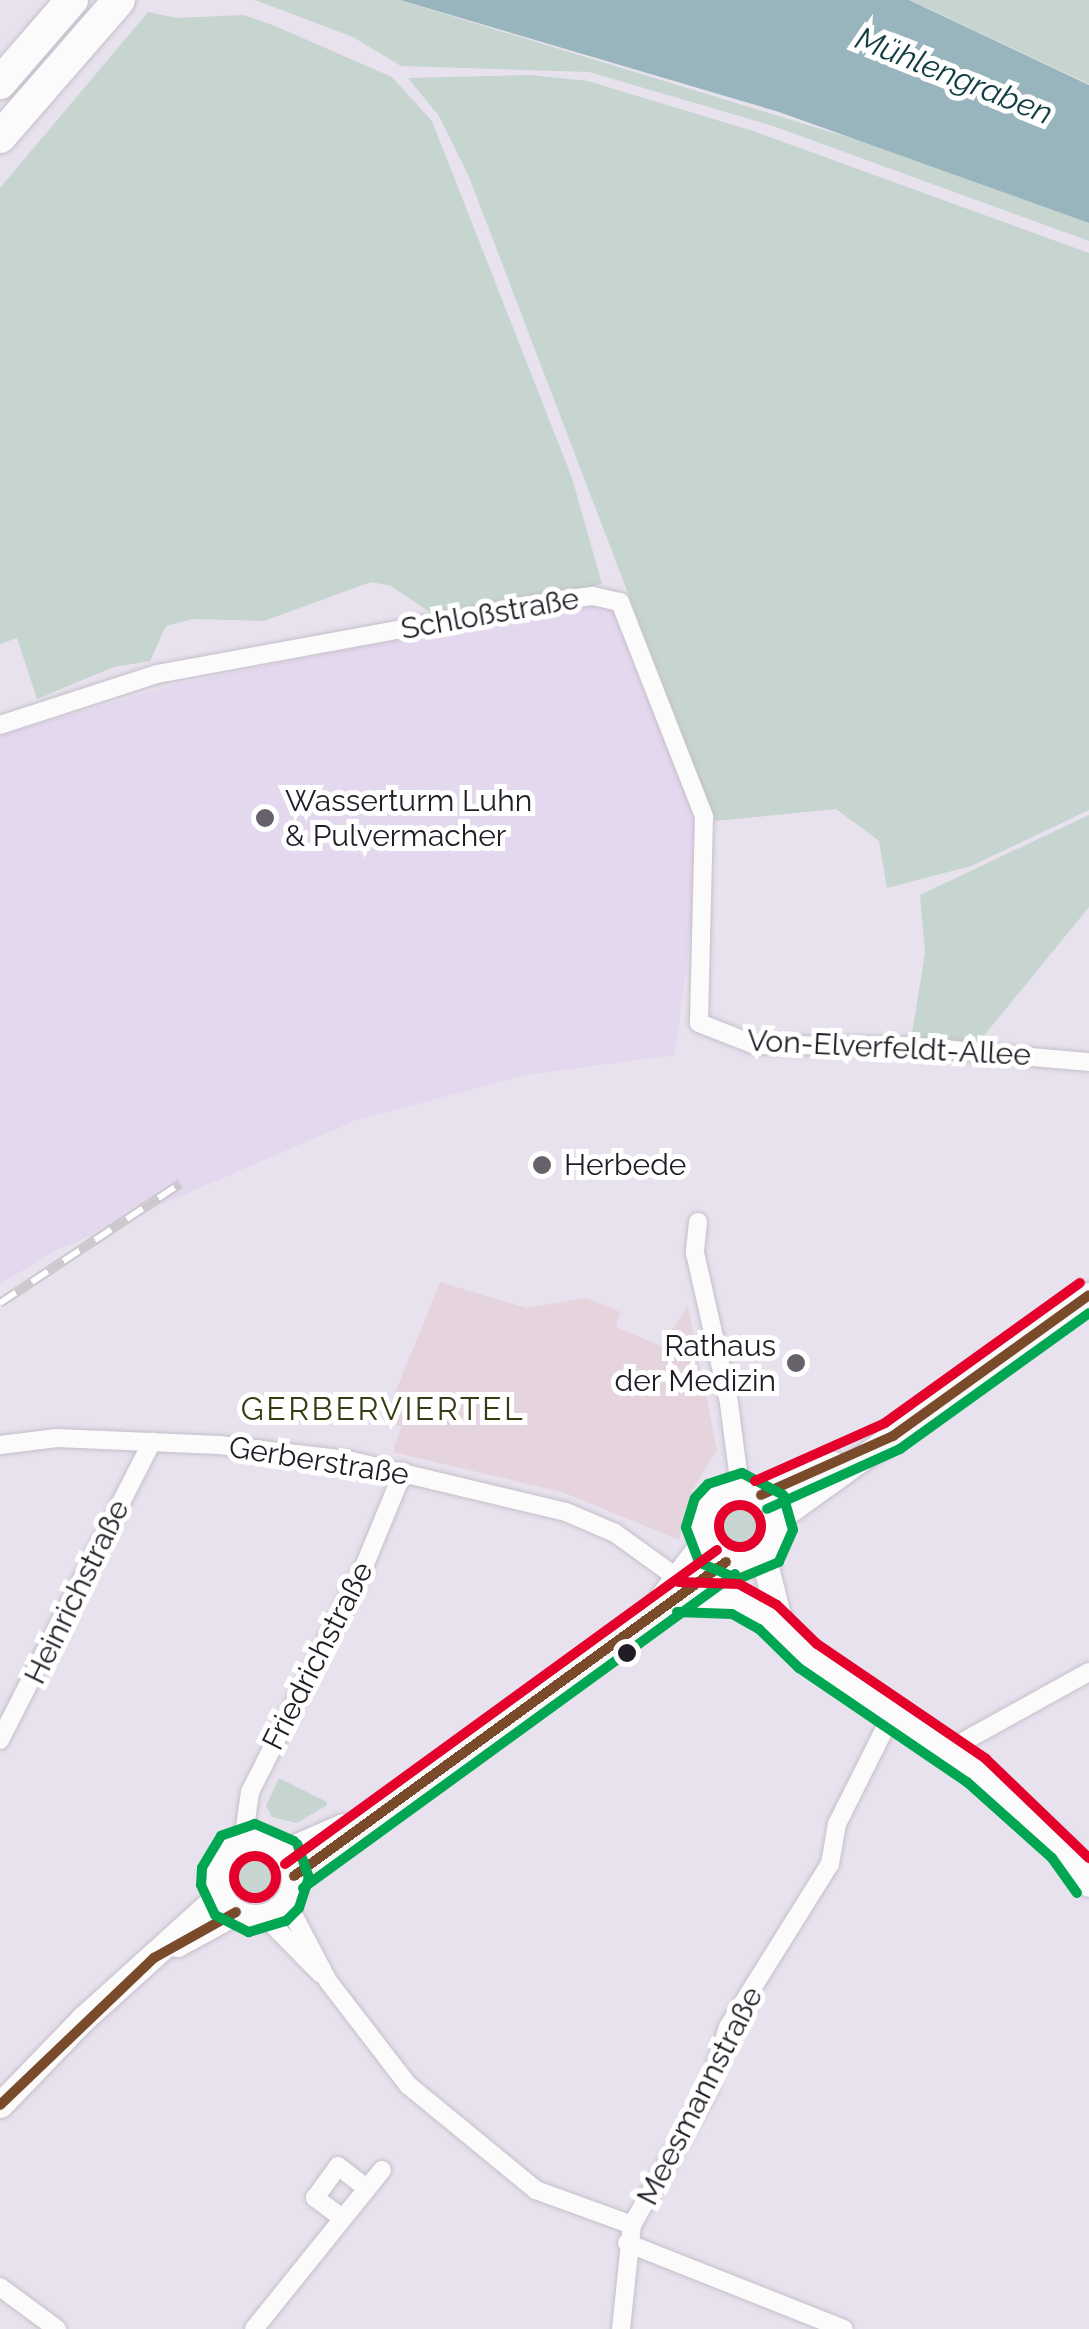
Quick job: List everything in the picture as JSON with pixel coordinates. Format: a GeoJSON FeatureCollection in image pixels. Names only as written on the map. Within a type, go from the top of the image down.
{"type":"FeatureCollection","features":[{"type":"Feature","properties":{"kind":"highway"},"geometry":{"type":"LineString","coordinates":[[0,83],[72,0]]}},
{"type":"Feature","properties":{"kind":"highway"},"geometry":{"type":"LineString","coordinates":[[3,133],[119,0]]}},
{"type":"Feature","properties":{"kind":"main road"},"geometry":{"type":"LineString","coordinates":[[777,1519],[1087,1296]]}},
{"type":"Feature","properties":{"kind":"main road"},"geometry":{"type":"LineString","coordinates":[[228,1904],[264,1916],[288,1876],[648,1616],[677,1587],[704,1542],[708,1505],[893,1436]]}},
{"type":"Feature","properties":{"kind":"main road"},"geometry":{"type":"LineString","coordinates":[[677,1587],[731,1563],[763,1555],[775,1540],[777,1519],[751,1491]]}},
{"type":"Feature","properties":{"kind":"main road"},"geometry":{"type":"LineString","coordinates":[[704,1542],[731,1563],[775,1622],[808,1656],[948,1750],[1025,1810],[1089,1884]]}},
{"type":"Feature","properties":{"kind":"main road"},"geometry":{"type":"LineString","coordinates":[[763,1555],[775,1622]]}},
{"type":"Feature","properties":{"kind":"main road"},"geometry":{"type":"LineString","coordinates":[[677,1587],[736,1599],[775,1622]]}},
{"type":"Feature","properties":{"kind":"main road"},"geometry":{"type":"LineString","coordinates":[[228,1904],[217,1869],[242,1841],[265,1840],[288,1876]]}},
{"type":"Feature","properties":{"kind":"main road"},"geometry":{"type":"LineString","coordinates":[[0,2105],[82,2019],[163,1950],[228,1904]]}},
{"type":"Feature","properties":{"kind":"street","name":"Schloßstraße"},"geometry":{"type":"LineString","coordinates":[[0,725],[157,674],[552,601],[592,596],[620,602],[704,816],[696,1017]]}},
{"type":"Feature","properties":{"kind":"street","name":"Von-Elverfeldt-Allee"},"geometry":{"type":"LineString","coordinates":[[696,1017],[728,1038],[756,1045],[909,1046],[1089,1062]]}},
{"type":"Feature","properties":{"kind":"street"},"geometry":{"type":"LineString","coordinates":[[698,1222],[695,1253],[751,1491]]}},
{"type":"Feature","properties":{"kind":"street","name":"Gerberstraße"},"geometry":{"type":"LineString","coordinates":[[0,1445],[57,1438],[281,1449],[403,1472],[566,1512],[615,1533],[677,1587]]}},
{"type":"Feature","properties":{"kind":"street","name":"Heinrichstraße"},"geometry":{"type":"LineString","coordinates":[[0,1740],[152,1442]]}},
{"type":"Feature","properties":{"kind":"street","name":"Friedrichstraße"},"geometry":{"type":"LineString","coordinates":[[242,1841],[250,1792],[365,1564],[403,1472]]}},
{"type":"Feature","properties":{"kind":"street"},"geometry":{"type":"LineString","coordinates":[[948,1750],[1089,1672]]}},
{"type":"Feature","properties":{"kind":"street","name":"Meesmannstraße"},"geometry":{"type":"LineString","coordinates":[[621,2329],[630,2234],[708,2091],[728,2027],[806,1911],[830,1864],[836,1824],[892,1714]]}},
{"type":"Feature","properties":{"kind":"street"},"geometry":{"type":"LineString","coordinates":[[288,1876],[328,1981]]}},
{"type":"Feature","properties":{"kind":"street"},"geometry":{"type":"LineString","coordinates":[[264,1916],[328,1981],[408,2085],[536,2190],[844,2329]]}},
{"type":"Feature","properties":{"kind":"street"},"geometry":{"type":"LineString","coordinates":[[342,2218],[315,2198],[338,2166],[366,2188]]}},
{"type":"Feature","properties":{"kind":"street"},"geometry":{"type":"LineString","coordinates":[[254,2329],[382,2170]]}},
{"type":"Feature","properties":{"kind":"street"},"geometry":{"type":"LineString","coordinates":[[0,2287],[57,2329]]}},
{"type":"Feature","properties":{"kind":"shaded area"},"geometry":{"type":"Polygon","coordinates":[[[255,0],[399,0],[893,151],[1089,223],[1089,241],[773,126],[589,72],[401,66],[353,37],[255,0]]]}},
{"type":"Feature","properties":{"kind":"shaded area"},"geometry":{"type":"Polygon","coordinates":[[[910,0],[1089,0],[1089,84],[910,0]]]}},
{"type":"Feature","properties":{"kind":"shaded area"},"geometry":{"type":"Polygon","coordinates":[[[148,12],[177,18],[244,15],[275,26],[392,77],[432,121],[572,478],[602,584],[479,611],[433,614],[391,586],[371,582],[264,621],[193,619],[166,626],[150,661],[114,667],[37,699],[17,638],[0,644],[0,188],[148,12]]]}},
{"type":"Feature","properties":{"kind":"shaded area"},"geometry":{"type":"Polygon","coordinates":[[[531,75],[588,81],[753,131],[1089,253],[1089,810],[971,866],[887,888],[879,841],[836,809],[715,821],[469,177],[439,116],[408,78],[531,75]]]}},
{"type":"Feature","properties":{"kind":"shaded area"},"geometry":{"type":"Polygon","coordinates":[[[595,599],[615,609],[691,803],[701,855],[675,1055],[526,1075],[354,1121],[55,1251],[0,1284],[0,735],[178,684],[595,599]]]}},
{"type":"Feature","properties":{"kind":"shaded area"},"geometry":{"type":"Polygon","coordinates":[[[1089,815],[1089,907],[978,1043],[911,1040],[925,953],[920,895],[1089,815]]]}},
{"type":"Feature","properties":{"kind":"shaded area"},"geometry":{"type":"Polygon","coordinates":[[[440,1282],[526,1308],[587,1298],[620,1312],[616,1327],[661,1346],[688,1306],[717,1450],[691,1493],[679,1540],[562,1492],[393,1452],[401,1427],[384,1420],[440,1282]]]}},
{"type":"Feature","properties":{"kind":"shaded area"},"geometry":{"type":"Polygon","coordinates":[[[740,1503],[755,1509],[761,1524],[755,1539],[740,1545],[725,1539],[719,1524],[725,1509],[740,1503]]]}},
{"type":"Feature","properties":{"kind":"shaded area"},"geometry":{"type":"Polygon","coordinates":[[[279,1778],[327,1805],[297,1823],[272,1817],[266,1806],[279,1778]]]}},
{"type":"Feature","properties":{"kind":"shaded area"},"geometry":{"type":"Polygon","coordinates":[[[255,1856],[270,1863],[277,1878],[270,1893],[255,1900],[240,1893],[233,1878],[240,1863],[255,1856]]]}},
{"type":"Feature","properties":{"kind":"water","name":"Mühlengraben"},"geometry":{"type":"Polygon","coordinates":[[[400,0],[909,0],[1089,85],[1089,223],[779,112],[400,0]]]}},
{"type":"Feature","properties":{"kind":"railway"},"geometry":{"type":"LineString","coordinates":[[0,1303],[180,1184]]}},
{"type":"Feature","properties":{"kind":"transit line"},"geometry":{"type":"LineString","coordinates":[[755,1481],[885,1423],[1080,1283]]}},
{"type":"Feature","properties":{"kind":"transit line"},"geometry":{"type":"LineString","coordinates":[[761,1495],[893,1436],[1089,1295]]}},
{"type":"Feature","properties":{"kind":"transit line"},"geometry":{"type":"LineString","coordinates":[[767,1509],[900,1449],[1089,1313]]}},
{"type":"Feature","properties":{"kind":"transit line"},"geometry":{"type":"LineString","coordinates":[[698,1559],[686,1527],[695,1498],[708,1484],[742,1473],[783,1495],[793,1530],[779,1562],[738,1579],[703,1564]]}},
{"type":"Feature","properties":{"kind":"transit line"},"geometry":{"type":"LineString","coordinates":[[740,1505],[755,1511],[761,1526],[755,1541],[740,1547],[725,1541],[719,1526],[725,1511],[740,1505]]}},
{"type":"Feature","properties":{"kind":"transit line"},"geometry":{"type":"LineString","coordinates":[[285,1864],[717,1550]]}},
{"type":"Feature","properties":{"kind":"transit line"},"geometry":{"type":"LineString","coordinates":[[294,1876],[726,1562]]}},
{"type":"Feature","properties":{"kind":"transit line"},"geometry":{"type":"LineString","coordinates":[[303,1888],[735,1574]]}},
{"type":"Feature","properties":{"kind":"transit line"},"geometry":{"type":"LineString","coordinates":[[679,1582],[739,1584],[777,1605],[817,1644],[986,1759],[1089,1858]]}},
{"type":"Feature","properties":{"kind":"transit line"},"geometry":{"type":"LineString","coordinates":[[677,1612],[732,1614],[759,1629],[799,1668],[967,1782],[1052,1858],[1077,1893]]}},
{"type":"Feature","properties":{"kind":"transit line"},"geometry":{"type":"LineString","coordinates":[[294,1841],[255,1824],[221,1836],[202,1868],[201,1885],[215,1915],[249,1932],[286,1921],[299,1908],[309,1878],[297,1844]]}},
{"type":"Feature","properties":{"kind":"transit line"},"geometry":{"type":"LineString","coordinates":[[255,1856],[270,1862],[276,1877],[270,1892],[255,1898],[240,1892],[234,1877],[240,1862],[255,1856]]}},
{"type":"Feature","properties":{"kind":"transit line"},"geometry":{"type":"LineString","coordinates":[[0,2105],[154,1958],[236,1912]]}},
{"type":"Feature","properties":{"kind":"place","name":"Wasserturm Luhn & Pulvermacher"},"geometry":{"type":"Point","coordinates":[265,818]}},
{"type":"Feature","properties":{"kind":"place","name":"Herbede"},"geometry":{"type":"Point","coordinates":[542,1165]}},
{"type":"Feature","properties":{"kind":"place","name":"Rathaus der Medizin"},"geometry":{"type":"Point","coordinates":[796,1363]}},
{"type":"Feature","properties":{"kind":"district","name":"GERBERVIERTEL"},"geometry":{"type":"Point","coordinates":[383,1409]}}]}
